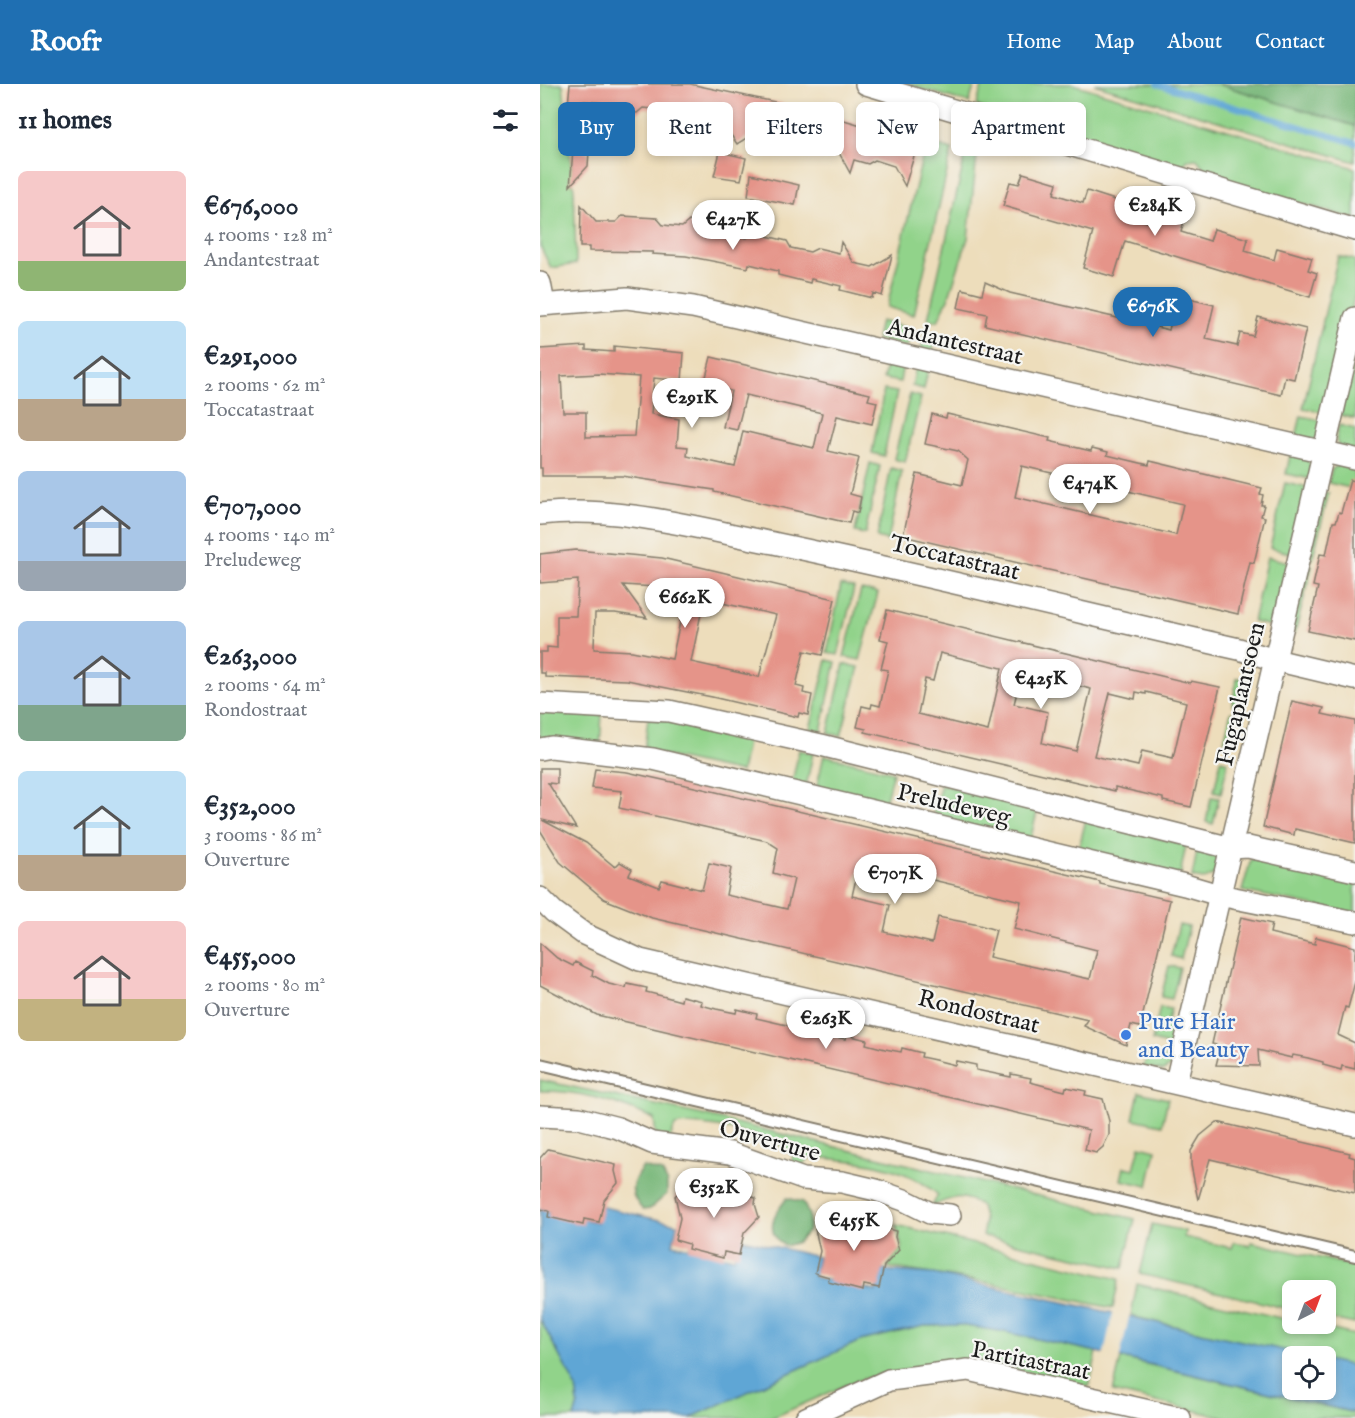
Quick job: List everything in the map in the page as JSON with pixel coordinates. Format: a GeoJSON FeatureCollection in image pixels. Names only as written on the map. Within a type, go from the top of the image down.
{"type":"FeatureCollection","features":[{"type":"Feature","properties":{"kind":"street"},"geometry":{"type":"LineString","coordinates":[[866,84],[1355,230]]}},
{"type":"Feature","properties":{"kind":"street"},"geometry":{"type":"LineString","coordinates":[[540,283],[542,304]]}},
{"type":"Feature","properties":{"kind":"street","name":"Andantestraat"},"geometry":{"type":"LineString","coordinates":[[542,304],[627,298],[693,307],[1355,459]]}},
{"type":"Feature","properties":{"kind":"street","name":"Fugaplantsoen"},"geometry":{"type":"LineString","coordinates":[[1176,1082],[1355,318]]}},
{"type":"Feature","properties":{"kind":"street","name":"Toccatastraat"},"geometry":{"type":"LineString","coordinates":[[540,514],[567,511],[653,519],[864,562],[1239,649],[1355,679]]}},
{"type":"Feature","properties":{"kind":"street","name":"Preludeweg"},"geometry":{"type":"LineString","coordinates":[[540,704],[669,711],[821,745],[1231,848],[1248,847],[1355,871]]}},
{"type":"Feature","properties":{"kind":"street","name":"Preludeweg"},"geometry":{"type":"LineString","coordinates":[[540,749],[551,747],[653,759],[1219,895],[1355,922]]}},
{"type":"Feature","properties":{"kind":"street","name":"Rondostraat"},"geometry":{"type":"LineString","coordinates":[[540,898],[554,912],[584,934],[640,960],[1355,1125]]}},
{"type":"Feature","properties":{"kind":"street","name":"Ouverture"},"geometry":{"type":"LineString","coordinates":[[540,1116],[579,1118],[618,1128],[652,1143],[730,1153],[803,1179],[842,1182],[876,1190],[930,1213],[950,1215]]}},
{"type":"Feature","properties":{"kind":"street","name":"Partitastraat"},"geometry":{"type":"LineString","coordinates":[[806,1418],[889,1380],[968,1370],[1180,1418]]}},
{"type":"Feature","properties":{"kind":"lane"},"geometry":{"type":"LineString","coordinates":[[540,1064],[1355,1256]]}},
{"type":"Feature","properties":{"kind":"green space"},"geometry":{"type":"Polygon","coordinates":[[[540,84],[563,84],[565,102],[558,102],[558,156],[570,156],[576,264],[551,268],[540,246],[540,148],[543,109],[540,84]]]}},
{"type":"Feature","properties":{"kind":"green space"},"geometry":{"type":"Polygon","coordinates":[[[906,84],[975,84],[969,102],[906,84]]]}},
{"type":"Feature","properties":{"kind":"green space"},"geometry":{"type":"Polygon","coordinates":[[[983,84],[1073,84],[1355,168],[1355,219],[1204,175],[1204,168],[1197,159],[1188,160],[1181,167],[1086,139],[1086,102],[977,102],[983,84]]]}},
{"type":"Feature","properties":{"kind":"green space"},"geometry":{"type":"Polygon","coordinates":[[[1094,84],[1218,84],[1355,126],[1355,162],[1094,84]]]}},
{"type":"Feature","properties":{"kind":"green space"},"geometry":{"type":"Polygon","coordinates":[[[1218,84],[1355,84],[1355,126],[1218,84]]]}},
{"type":"Feature","properties":{"kind":"green space"},"geometry":{"type":"Polygon","coordinates":[[[939,146],[951,150],[914,315],[887,307],[923,156],[939,156],[939,146]]]}},
{"type":"Feature","properties":{"kind":"green space"},"geometry":{"type":"Polygon","coordinates":[[[965,156],[977,156],[968,238],[948,299],[938,321],[928,319],[965,156]]]}},
{"type":"Feature","properties":{"kind":"green space"},"geometry":{"type":"Polygon","coordinates":[[[1338,256],[1355,260],[1355,294],[1327,413],[1303,408],[1338,256]]]}},
{"type":"Feature","properties":{"kind":"green space"},"geometry":{"type":"Polygon","coordinates":[[[880,321],[912,329],[907,347],[876,339],[880,321]]]}},
{"type":"Feature","properties":{"kind":"green space"},"geometry":{"type":"Polygon","coordinates":[[[925,331],[937,333],[932,353],[921,350],[925,331]]]}},
{"type":"Feature","properties":{"kind":"green space"},"geometry":{"type":"Polygon","coordinates":[[[1355,349],[1355,419],[1340,415],[1355,349]]]}},
{"type":"Feature","properties":{"kind":"green space"},"geometry":{"type":"Polygon","coordinates":[[[887,361],[903,364],[900,382],[883,379],[887,361]]]}},
{"type":"Feature","properties":{"kind":"green space"},"geometry":{"type":"Polygon","coordinates":[[[916,367],[928,370],[924,389],[912,386],[916,367]]]}},
{"type":"Feature","properties":{"kind":"green space"},"geometry":{"type":"Polygon","coordinates":[[[884,390],[897,392],[884,456],[872,453],[884,390]]]}},
{"type":"Feature","properties":{"kind":"green space"},"geometry":{"type":"Polygon","coordinates":[[[910,394],[921,397],[905,462],[894,459],[910,394]]]}},
{"type":"Feature","properties":{"kind":"green space"},"geometry":{"type":"Polygon","coordinates":[[[1301,416],[1325,421],[1319,437],[1312,440],[1296,437],[1301,416]]]}},
{"type":"Feature","properties":{"kind":"green space"},"geometry":{"type":"Polygon","coordinates":[[[1339,425],[1355,429],[1355,452],[1338,445],[1336,439],[1339,425]]]}},
{"type":"Feature","properties":{"kind":"green space"},"geometry":{"type":"Polygon","coordinates":[[[1291,451],[1304,457],[1310,463],[1311,479],[1286,474],[1291,451]]]}},
{"type":"Feature","properties":{"kind":"green space"},"geometry":{"type":"Polygon","coordinates":[[[870,463],[880,466],[865,534],[855,532],[870,463]]]}},
{"type":"Feature","properties":{"kind":"green space"},"geometry":{"type":"Polygon","coordinates":[[[1339,465],[1355,468],[1355,489],[1328,483],[1332,469],[1339,465]]]}},
{"type":"Feature","properties":{"kind":"green space"},"geometry":{"type":"Polygon","coordinates":[[[891,468],[902,471],[888,541],[877,538],[891,468]]]}},
{"type":"Feature","properties":{"kind":"green space"},"geometry":{"type":"Polygon","coordinates":[[[1285,483],[1309,488],[1294,554],[1270,548],[1285,483]]]}},
{"type":"Feature","properties":{"kind":"green space"},"geometry":{"type":"Polygon","coordinates":[[[1321,492],[1329,493],[1312,560],[1305,558],[1321,492]]]}},
{"type":"Feature","properties":{"kind":"green space"},"geometry":{"type":"Polygon","coordinates":[[[1267,557],[1289,562],[1276,627],[1253,622],[1267,557]]]}},
{"type":"Feature","properties":{"kind":"green space"},"geometry":{"type":"Polygon","coordinates":[[[1304,564],[1312,566],[1295,633],[1289,631],[1304,564]]]}},
{"type":"Feature","properties":{"kind":"green space"},"geometry":{"type":"Polygon","coordinates":[[[841,585],[854,588],[838,655],[827,653],[841,585]]]}},
{"type":"Feature","properties":{"kind":"green space"},"geometry":{"type":"Polygon","coordinates":[[[861,590],[878,593],[860,660],[844,657],[861,590]]]}},
{"type":"Feature","properties":{"kind":"green space"},"geometry":{"type":"Polygon","coordinates":[[[827,660],[836,662],[821,731],[810,729],[827,660]]]}},
{"type":"Feature","properties":{"kind":"green space"},"geometry":{"type":"Polygon","coordinates":[[[844,664],[859,667],[841,736],[828,733],[844,664]]]}},
{"type":"Feature","properties":{"kind":"green space"},"geometry":{"type":"Polygon","coordinates":[[[1237,678],[1246,679],[1240,706],[1232,705],[1237,678]]]}},
{"type":"Feature","properties":{"kind":"green space"},"geometry":{"type":"Polygon","coordinates":[[[540,710],[602,714],[600,746],[540,741],[540,710]]]}},
{"type":"Feature","properties":{"kind":"green space"},"geometry":{"type":"Polygon","coordinates":[[[1231,712],[1238,714],[1231,742],[1224,741],[1231,712]]]}},
{"type":"Feature","properties":{"kind":"green space"},"geometry":{"type":"Polygon","coordinates":[[[648,718],[673,721],[748,738],[741,772],[644,751],[648,718]]]}},
{"type":"Feature","properties":{"kind":"green space"},"geometry":{"type":"Polygon","coordinates":[[[799,750],[813,753],[806,787],[792,783],[799,750]]]}},
{"type":"Feature","properties":{"kind":"green space"},"geometry":{"type":"Polygon","coordinates":[[[824,755],[893,772],[884,806],[816,790],[824,755]]]}},
{"type":"Feature","properties":{"kind":"green space"},"geometry":{"type":"Polygon","coordinates":[[[1221,760],[1228,762],[1221,793],[1214,791],[1221,760]]]}},
{"type":"Feature","properties":{"kind":"green space"},"geometry":{"type":"Polygon","coordinates":[[[941,784],[1038,808],[1030,841],[932,818],[941,784]]]}},
{"type":"Feature","properties":{"kind":"green space"},"geometry":{"type":"Polygon","coordinates":[[[1211,797],[1219,798],[1213,824],[1206,822],[1211,797]]]}},
{"type":"Feature","properties":{"kind":"green space"},"geometry":{"type":"Polygon","coordinates":[[[1086,819],[1186,845],[1180,876],[1078,852],[1086,819]]]}},
{"type":"Feature","properties":{"kind":"green space"},"geometry":{"type":"Polygon","coordinates":[[[1198,846],[1216,853],[1218,857],[1216,872],[1205,879],[1192,877],[1198,846]]]}},
{"type":"Feature","properties":{"kind":"green space"},"geometry":{"type":"Polygon","coordinates":[[[1251,859],[1355,881],[1355,914],[1242,891],[1251,859]]]}},
{"type":"Feature","properties":{"kind":"green space"},"geometry":{"type":"Polygon","coordinates":[[[1179,925],[1189,927],[1181,959],[1171,956],[1179,925]]]}},
{"type":"Feature","properties":{"kind":"green space"},"geometry":{"type":"Polygon","coordinates":[[[1169,966],[1180,968],[1172,999],[1161,997],[1169,966]]]}},
{"type":"Feature","properties":{"kind":"green space"},"geometry":{"type":"Polygon","coordinates":[[[1160,1007],[1171,1009],[1167,1024],[1180,1027],[1176,1047],[1152,1041],[1160,1007]]]}},
{"type":"Feature","properties":{"kind":"green space"},"geometry":{"type":"Polygon","coordinates":[[[1148,1054],[1171,1059],[1171,1066],[1163,1071],[1143,1067],[1148,1054]]]}},
{"type":"Feature","properties":{"kind":"green space"},"geometry":{"type":"Polygon","coordinates":[[[540,1080],[707,1116],[1135,1219],[1123,1268],[983,1236],[984,1219],[981,1206],[967,1199],[956,1198],[932,1206],[938,1195],[910,1176],[895,1170],[861,1162],[811,1157],[802,1165],[802,1171],[790,1166],[793,1156],[773,1142],[719,1127],[686,1124],[675,1126],[670,1139],[656,1137],[654,1119],[599,1098],[540,1091],[540,1080]]]}},
{"type":"Feature","properties":{"kind":"green space"},"geometry":{"type":"Polygon","coordinates":[[[1139,1092],[1168,1099],[1162,1125],[1133,1119],[1139,1092]]]}},
{"type":"Feature","properties":{"kind":"green space"},"geometry":{"type":"Polygon","coordinates":[[[1140,1146],[1156,1150],[1148,1186],[1121,1180],[1124,1167],[1134,1169],[1140,1146]]]}},
{"type":"Feature","properties":{"kind":"green space"},"geometry":{"type":"Polygon","coordinates":[[[643,1167],[662,1172],[667,1182],[667,1194],[650,1209],[643,1210],[635,1199],[632,1188],[635,1178],[643,1167]]]}},
{"type":"Feature","properties":{"kind":"green space"},"geometry":{"type":"Polygon","coordinates":[[[787,1198],[803,1202],[809,1215],[809,1230],[798,1242],[785,1246],[774,1235],[773,1223],[778,1210],[787,1198]]]}},
{"type":"Feature","properties":{"kind":"green space"},"geometry":{"type":"Polygon","coordinates":[[[1152,1224],[1185,1231],[1184,1237],[1232,1248],[1234,1242],[1250,1246],[1251,1242],[1355,1266],[1355,1324],[1336,1320],[1336,1280],[1282,1280],[1282,1307],[1140,1274],[1152,1224]]]}},
{"type":"Feature","properties":{"kind":"green space"},"geometry":{"type":"Polygon","coordinates":[[[896,1225],[1119,1279],[1113,1308],[985,1282],[887,1267],[902,1249],[896,1225]]]}},
{"type":"Feature","properties":{"kind":"green space"},"geometry":{"type":"Polygon","coordinates":[[[1137,1284],[1282,1318],[1282,1334],[1336,1334],[1336,1331],[1355,1335],[1355,1368],[1336,1363],[1336,1346],[1282,1346],[1282,1351],[1131,1316],[1137,1284]]]}},
{"type":"Feature","properties":{"kind":"green space"},"geometry":{"type":"Polygon","coordinates":[[[540,1319],[576,1387],[578,1404],[574,1418],[540,1418],[540,1319]]]}},
{"type":"Feature","properties":{"kind":"green space"},"geometry":{"type":"Polygon","coordinates":[[[959,1325],[1000,1331],[1097,1352],[1089,1387],[988,1363],[963,1361],[878,1375],[853,1382],[772,1418],[690,1418],[860,1341],[924,1326],[959,1325]]]}},
{"type":"Feature","properties":{"kind":"green space"},"geometry":{"type":"Polygon","coordinates":[[[1121,1358],[1282,1396],[1282,1400],[1300,1400],[1355,1413],[1355,1418],[1227,1418],[1113,1392],[1121,1358]]]}},
{"type":"Feature","properties":{"kind":"water"},"geometry":{"type":"Polygon","coordinates":[[[599,1206],[677,1224],[673,1244],[734,1258],[739,1238],[818,1257],[814,1277],[876,1291],[881,1270],[934,1274],[1282,1350],[1282,1396],[1000,1331],[959,1325],[924,1326],[860,1341],[690,1418],[574,1418],[578,1404],[576,1387],[540,1319],[540,1210],[597,1222],[599,1206]]]}},
{"type":"Feature","properties":{"kind":"water"},"geometry":{"type":"Polygon","coordinates":[[[1336,1362],[1355,1366],[1355,1413],[1300,1400],[1336,1400],[1336,1362]]]}},
{"type":"Feature","properties":{"kind":"pier"},"geometry":{"type":"Polygon","coordinates":[[[1114,1309],[1130,1313],[1119,1361],[1103,1357],[1114,1309]]]}},
{"type":"Feature","properties":{"kind":"building"},"geometry":{"type":"Polygon","coordinates":[[[570,84],[690,84],[775,102],[745,102],[745,139],[737,144],[733,138],[733,102],[647,102],[647,108],[643,108],[637,113],[635,113],[635,102],[568,102],[570,84]]]}},
{"type":"Feature","properties":{"kind":"building"},"geometry":{"type":"Polygon","coordinates":[[[844,120],[856,124],[856,156],[914,156],[905,186],[894,166],[875,160],[868,164],[854,160],[850,173],[841,156],[844,156],[844,120]]]}},
{"type":"Feature","properties":{"kind":"building"},"geometry":{"type":"Polygon","coordinates":[[[733,155],[746,158],[741,180],[714,176],[719,156],[733,155]]]}},
{"type":"Feature","properties":{"kind":"building"},"geometry":{"type":"Polygon","coordinates":[[[572,156],[589,156],[588,166],[570,186],[572,156]]]}},
{"type":"Feature","properties":{"kind":"building"},"geometry":{"type":"Polygon","coordinates":[[[1023,173],[1057,183],[1054,194],[1083,203],[1087,191],[1121,202],[1117,213],[1147,222],[1150,210],[1184,221],[1181,232],[1210,241],[1214,229],[1248,239],[1245,251],[1274,260],[1277,248],[1312,258],[1308,270],[1317,273],[1310,297],[1125,241],[1114,277],[1083,268],[1093,232],[1003,206],[1010,182],[1019,184],[1023,173]]]}},
{"type":"Feature","properties":{"kind":"building"},"geometry":{"type":"Polygon","coordinates":[[[751,174],[799,185],[795,205],[748,196],[751,174]]]}},
{"type":"Feature","properties":{"kind":"building"},"geometry":{"type":"Polygon","coordinates":[[[581,205],[596,222],[616,222],[622,216],[657,218],[663,225],[682,227],[689,221],[723,227],[728,234],[747,238],[754,233],[787,241],[791,248],[810,252],[818,248],[839,253],[841,242],[854,263],[872,267],[892,255],[882,296],[873,293],[872,298],[840,290],[841,286],[811,279],[810,283],[778,275],[778,271],[749,264],[748,268],[686,256],[652,254],[653,252],[589,251],[589,247],[580,247],[581,205]]]}},
{"type":"Feature","properties":{"kind":"building"},"geometry":{"type":"Polygon","coordinates":[[[985,282],[1010,293],[1169,330],[1177,296],[1214,305],[1206,339],[1237,346],[1240,333],[1253,336],[1258,317],[1306,329],[1294,379],[1285,377],[1281,395],[985,325],[987,314],[958,308],[962,289],[982,294],[985,282]]]}},
{"type":"Feature","properties":{"kind":"building"},"geometry":{"type":"Polygon","coordinates":[[[586,346],[586,350],[614,352],[614,346],[684,353],[682,381],[654,378],[651,414],[679,419],[677,446],[688,447],[687,456],[735,467],[743,431],[814,448],[822,413],[746,395],[737,430],[723,427],[731,391],[704,385],[711,357],[870,394],[868,400],[877,402],[872,424],[837,416],[828,451],[859,458],[850,494],[861,497],[858,513],[852,511],[849,523],[714,492],[714,490],[622,476],[542,476],[542,468],[540,468],[540,349],[586,346]],[[599,374],[561,376],[563,412],[586,412],[586,437],[634,436],[639,377],[599,374]]]}},
{"type":"Feature","properties":{"kind":"building"},"geometry":{"type":"Polygon","coordinates":[[[932,414],[946,418],[947,414],[1050,438],[1049,441],[1091,451],[1092,448],[1108,452],[1107,455],[1149,465],[1150,461],[1262,488],[1261,505],[1264,505],[1261,516],[1265,517],[1254,563],[1250,562],[1238,614],[903,536],[917,474],[962,485],[968,460],[958,451],[925,444],[932,414]],[[1022,466],[1015,497],[1176,535],[1183,504],[1022,466]]]}},
{"type":"Feature","properties":{"kind":"building"},"geometry":{"type":"Polygon","coordinates":[[[1350,480],[1355,481],[1355,641],[1308,631],[1318,587],[1313,586],[1320,554],[1326,555],[1333,522],[1336,522],[1339,512],[1341,513],[1350,480]]]}},
{"type":"Feature","properties":{"kind":"building"},"geometry":{"type":"Polygon","coordinates":[[[576,550],[662,558],[835,599],[822,655],[804,651],[796,686],[804,688],[803,693],[812,695],[808,715],[799,713],[798,717],[627,680],[545,677],[545,673],[540,673],[540,652],[547,652],[547,647],[557,648],[557,616],[576,616],[578,580],[540,583],[540,554],[576,550]],[[623,585],[647,618],[615,613],[595,613],[594,649],[632,651],[672,659],[686,594],[656,587],[623,585]],[[704,599],[691,662],[759,677],[776,615],[704,599]]]}},
{"type":"Feature","properties":{"kind":"building"},"geometry":{"type":"Polygon","coordinates":[[[887,610],[1190,683],[1191,681],[1220,687],[1191,807],[1163,801],[1163,798],[1115,787],[1115,791],[865,732],[866,729],[857,727],[862,706],[871,708],[872,704],[880,706],[888,670],[881,669],[888,641],[880,639],[887,610]],[[940,653],[933,681],[925,679],[918,714],[988,731],[1002,668],[940,653]],[[1022,672],[1014,704],[1048,712],[1042,743],[1076,751],[1091,689],[1022,672]],[[1136,692],[1135,699],[1110,693],[1094,756],[1138,766],[1142,751],[1173,758],[1186,702],[1146,692],[1146,694],[1136,692]]]}},
{"type":"Feature","properties":{"kind":"building"},"geometry":{"type":"Polygon","coordinates":[[[1292,701],[1324,708],[1322,714],[1355,721],[1355,843],[1295,829],[1294,835],[1263,827],[1292,701]]]}},
{"type":"Feature","properties":{"kind":"building"},"geometry":{"type":"Polygon","coordinates":[[[540,768],[557,768],[557,784],[548,783],[576,828],[542,820],[586,843],[615,867],[620,862],[632,869],[629,875],[659,887],[662,880],[702,890],[709,863],[731,868],[726,895],[787,909],[794,879],[773,873],[778,848],[767,841],[619,808],[622,791],[592,788],[595,769],[627,772],[1170,900],[1140,1027],[1131,1025],[1126,1045],[1084,1026],[1088,1020],[652,918],[604,899],[560,862],[540,830],[540,768]],[[866,864],[857,874],[852,896],[890,905],[884,932],[932,943],[938,917],[979,925],[996,930],[989,957],[1090,979],[1097,950],[1014,929],[1021,901],[866,864]]]}},
{"type":"Feature","properties":{"kind":"building"},"geometry":{"type":"Polygon","coordinates":[[[1241,917],[1272,924],[1270,933],[1315,944],[1316,937],[1355,947],[1355,982],[1348,1008],[1345,1007],[1338,1035],[1355,1043],[1355,1069],[1342,1066],[1341,1070],[1308,1058],[1293,1055],[1292,1058],[1258,1050],[1259,1066],[1216,1065],[1221,1046],[1212,1044],[1241,917]]]}},
{"type":"Feature","properties":{"kind":"building"},"geometry":{"type":"Polygon","coordinates":[[[540,943],[557,958],[573,966],[575,962],[593,971],[592,975],[609,984],[626,988],[627,984],[647,988],[646,992],[681,1001],[682,996],[702,1001],[701,1005],[716,1009],[736,1013],[737,1009],[757,1014],[756,1018],[791,1026],[792,1022],[812,1027],[811,1031],[826,1035],[846,1039],[847,1035],[867,1040],[866,1044],[885,1049],[901,1052],[902,1048],[922,1053],[921,1057],[955,1065],[956,1061],[976,1065],[976,1070],[1011,1077],[1011,1074],[1031,1078],[1030,1082],[1065,1091],[1066,1087],[1086,1091],[1085,1095],[1103,1099],[1109,1121],[1109,1135],[1103,1147],[1096,1153],[1085,1150],[1089,1130],[597,1015],[540,985],[540,943]]]}},
{"type":"Feature","properties":{"kind":"building"},"geometry":{"type":"Polygon","coordinates":[[[1217,1122],[1350,1153],[1349,1156],[1355,1158],[1355,1193],[1210,1159],[1198,1200],[1191,1165],[1191,1151],[1200,1136],[1217,1122]]]}},
{"type":"Feature","properties":{"kind":"building"},"geometry":{"type":"Polygon","coordinates":[[[548,1149],[616,1165],[618,1183],[604,1200],[599,1222],[584,1219],[583,1225],[548,1217],[549,1211],[540,1209],[540,1158],[548,1149]]]}},
{"type":"Feature","properties":{"kind":"building"},"geometry":{"type":"Polygon","coordinates":[[[685,1181],[756,1198],[755,1204],[759,1217],[744,1233],[739,1255],[724,1252],[723,1258],[688,1249],[689,1244],[675,1240],[680,1218],[675,1196],[684,1187],[685,1181]]]}},
{"type":"Feature","properties":{"kind":"building"},"geometry":{"type":"Polygon","coordinates":[[[828,1215],[896,1231],[895,1237],[899,1250],[884,1266],[879,1288],[864,1285],[863,1291],[828,1282],[829,1277],[815,1273],[820,1251],[815,1229],[828,1215]]]}},
{"type":"Feature","properties":{"kind":"waterway"},"geometry":{"type":"LineString","coordinates":[[1157,84],[1355,143]]}},
{"type":"Feature","properties":{"kind":"place","name":"Pure Hair and Beauty"},"geometry":{"type":"Point","coordinates":[1126,1035]}}]}
